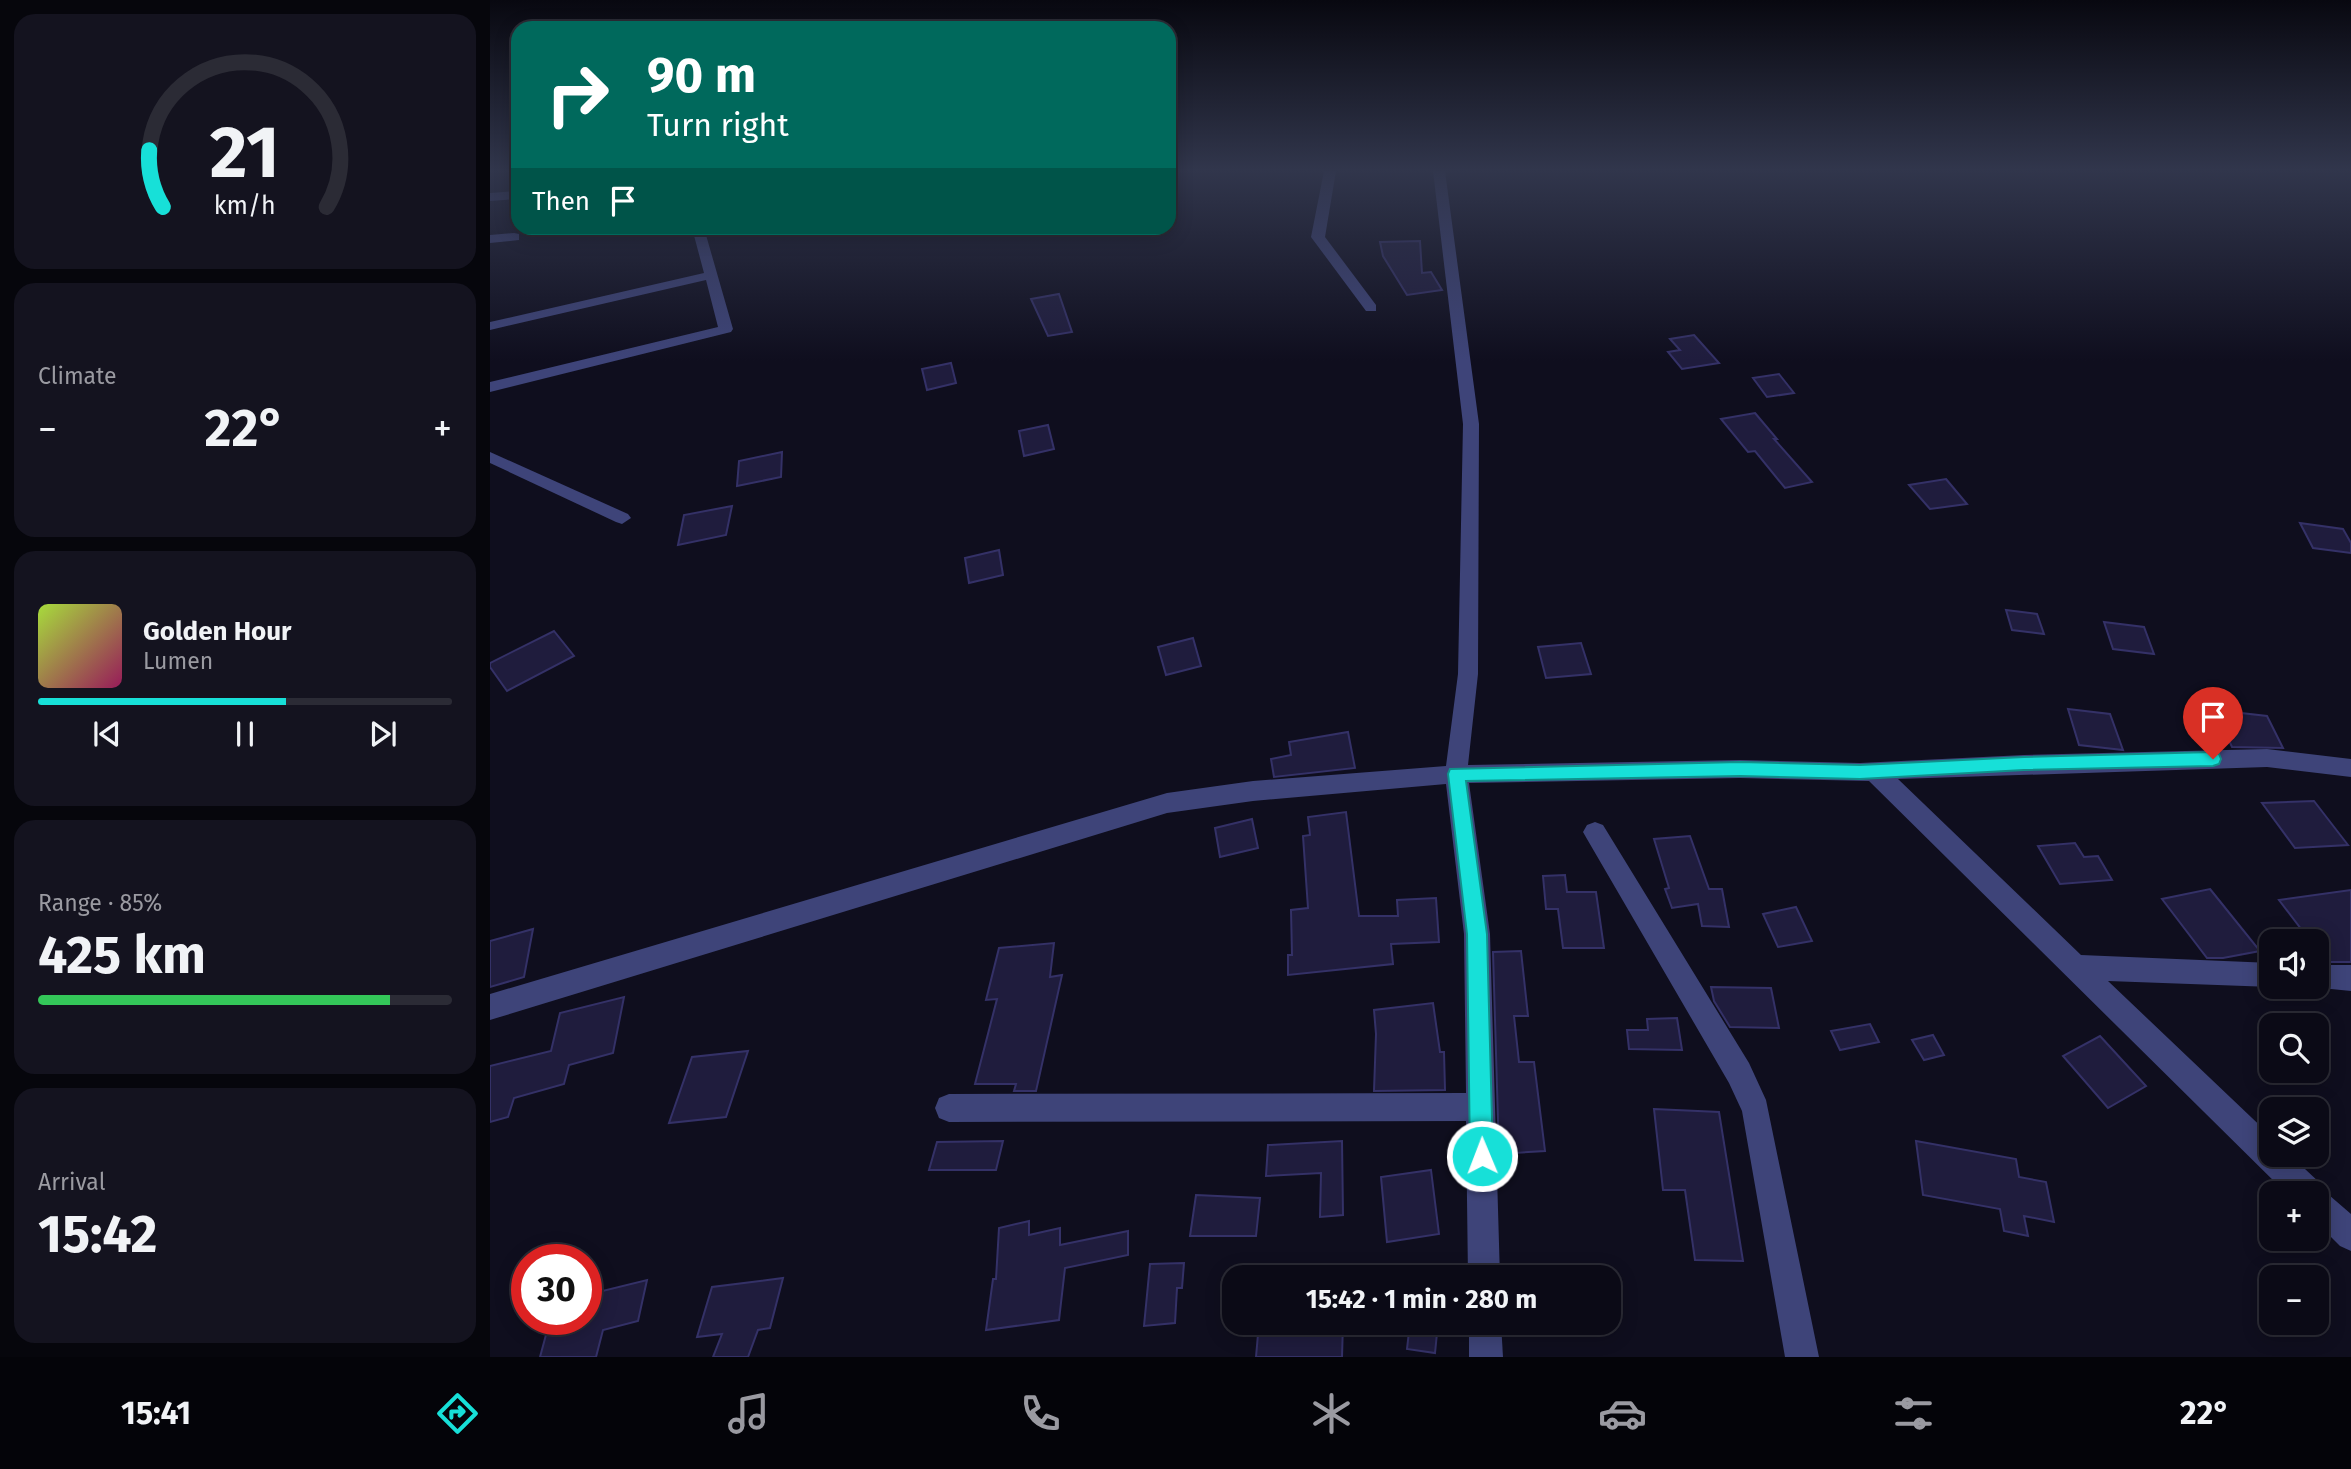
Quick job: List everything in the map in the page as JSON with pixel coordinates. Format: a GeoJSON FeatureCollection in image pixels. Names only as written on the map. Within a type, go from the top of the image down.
{"type":"FeatureCollection","features":[{"type":"Feature","properties":{"kind":"street"},"geometry":{"type":"LineString","coordinates":[[1318,234],[1371,308]]}},
{"type":"Feature","properties":{"kind":"street"},"geometry":{"type":"LineString","coordinates":[[1447,234],[1472,424],[1468,674],[1456,774],[1477,934],[1484,1265]]}},
{"type":"Feature","properties":{"kind":"street"},"geometry":{"type":"LineString","coordinates":[[490,387],[726,329],[700,235]]}},
{"type":"Feature","properties":{"kind":"street"},"geometry":{"type":"LineString","coordinates":[[490,239],[514,237]]}},
{"type":"Feature","properties":{"kind":"street"},"geometry":{"type":"LineString","coordinates":[[490,326],[711,275]]}},
{"type":"Feature","properties":{"kind":"street"},"geometry":{"type":"LineString","coordinates":[[490,457],[622,518]]}},
{"type":"Feature","properties":{"kind":"street"},"geometry":{"type":"LineString","coordinates":[[490,1007],[1167,803],[1254,791],[1456,774],[1740,769],[1874,771],[2267,758],[2351,768]]}},
{"type":"Feature","properties":{"kind":"street"},"geometry":{"type":"LineString","coordinates":[[1874,771],[2296,1181]]}},
{"type":"Feature","properties":{"kind":"street"},"geometry":{"type":"LineString","coordinates":[[1595,832],[1739,1073],[1756,1110],[1802,1357]]}},
{"type":"Feature","properties":{"kind":"street"},"geometry":{"type":"LineString","coordinates":[[2075,967],[2259,974]]}},
{"type":"Feature","properties":{"kind":"street"},"geometry":{"type":"LineString","coordinates":[[2329,977],[2351,978]]}},
{"type":"Feature","properties":{"kind":"street"},"geometry":{"type":"LineString","coordinates":[[949,1108],[1480,1107]]}},
{"type":"Feature","properties":{"kind":"street"},"geometry":{"type":"LineString","coordinates":[[2329,1214],[2351,1235]]}},
{"type":"Feature","properties":{"kind":"street"},"geometry":{"type":"LineString","coordinates":[[1485,1335],[1486,1357]]}},
{"type":"Feature","properties":{"kind":"building"},"geometry":{"type":"Polygon","coordinates":[[[1420,241],[1422,273],[1431,272],[1442,290],[1407,295],[1383,256],[1380,242],[1420,241]]]}},
{"type":"Feature","properties":{"kind":"building"},"geometry":{"type":"Polygon","coordinates":[[[1059,294],[1072,332],[1048,336],[1031,299],[1059,294]]]}},
{"type":"Feature","properties":{"kind":"building"},"geometry":{"type":"Polygon","coordinates":[[[1694,335],[1719,363],[1682,369],[1668,352],[1680,350],[1670,339],[1694,335]]]}},
{"type":"Feature","properties":{"kind":"building"},"geometry":{"type":"Polygon","coordinates":[[[951,363],[956,383],[927,390],[922,369],[951,363]]]}},
{"type":"Feature","properties":{"kind":"building"},"geometry":{"type":"Polygon","coordinates":[[[1779,374],[1794,393],[1767,397],[1753,378],[1779,374]]]}},
{"type":"Feature","properties":{"kind":"building"},"geometry":{"type":"Polygon","coordinates":[[[1755,413],[1812,482],[1785,488],[1755,451],[1748,452],[1721,419],[1755,413]]]}},
{"type":"Feature","properties":{"kind":"building"},"geometry":{"type":"Polygon","coordinates":[[[1048,425],[1054,449],[1024,456],[1019,431],[1048,425]]]}},
{"type":"Feature","properties":{"kind":"building"},"geometry":{"type":"Polygon","coordinates":[[[782,452],[781,477],[737,486],[739,461],[782,452]]]}},
{"type":"Feature","properties":{"kind":"building"},"geometry":{"type":"Polygon","coordinates":[[[1946,479],[1967,504],[1930,509],[1909,485],[1946,479]]]}},
{"type":"Feature","properties":{"kind":"building"},"geometry":{"type":"Polygon","coordinates":[[[732,506],[726,535],[678,545],[684,515],[732,506]]]}},
{"type":"Feature","properties":{"kind":"building"},"geometry":{"type":"Polygon","coordinates":[[[2300,523],[2343,529],[2351,543],[2351,553],[2313,548],[2300,523]]]}},
{"type":"Feature","properties":{"kind":"building"},"geometry":{"type":"Polygon","coordinates":[[[999,550],[1003,575],[969,583],[965,558],[999,550]]]}},
{"type":"Feature","properties":{"kind":"building"},"geometry":{"type":"Polygon","coordinates":[[[2006,610],[2037,614],[2044,634],[2012,630],[2006,610]]]}},
{"type":"Feature","properties":{"kind":"building"},"geometry":{"type":"Polygon","coordinates":[[[2104,622],[2144,627],[2154,654],[2113,649],[2104,622]]]}},
{"type":"Feature","properties":{"kind":"building"},"geometry":{"type":"Polygon","coordinates":[[[554,631],[574,656],[507,691],[490,663],[554,631]]]}},
{"type":"Feature","properties":{"kind":"building"},"geometry":{"type":"Polygon","coordinates":[[[1193,638],[1201,666],[1166,675],[1158,647],[1193,638]]]}},
{"type":"Feature","properties":{"kind":"building"},"geometry":{"type":"Polygon","coordinates":[[[1581,643],[1591,674],[1546,678],[1538,647],[1581,643]]]}},
{"type":"Feature","properties":{"kind":"building"},"geometry":{"type":"Polygon","coordinates":[[[2068,709],[2110,714],[2123,750],[2079,745],[2068,709]]]}},
{"type":"Feature","properties":{"kind":"building"},"geometry":{"type":"Polygon","coordinates":[[[2215,710],[2267,716],[2283,748],[2232,747],[2215,710]]]}},
{"type":"Feature","properties":{"kind":"building"},"geometry":{"type":"Polygon","coordinates":[[[1348,732],[1355,768],[1274,777],[1271,759],[1291,755],[1289,742],[1348,732]]]}},
{"type":"Feature","properties":{"kind":"building"},"geometry":{"type":"Polygon","coordinates":[[[2314,801],[2348,845],[2295,848],[2262,803],[2314,801]]]}},
{"type":"Feature","properties":{"kind":"building"},"geometry":{"type":"Polygon","coordinates":[[[1346,812],[1359,916],[1398,916],[1397,900],[1436,898],[1439,942],[1391,944],[1393,964],[1288,975],[1288,955],[1292,955],[1291,910],[1308,908],[1303,836],[1310,835],[1308,817],[1346,812]]]}},
{"type":"Feature","properties":{"kind":"building"},"geometry":{"type":"Polygon","coordinates":[[[1252,819],[1258,848],[1220,857],[1215,828],[1252,819]]]}},
{"type":"Feature","properties":{"kind":"building"},"geometry":{"type":"Polygon","coordinates":[[[1690,836],[1709,889],[1722,889],[1729,927],[1702,926],[1698,904],[1672,908],[1665,889],[1669,888],[1654,839],[1690,836]]]}},
{"type":"Feature","properties":{"kind":"building"},"geometry":{"type":"Polygon","coordinates":[[[2075,843],[2084,857],[2098,856],[2112,880],[2060,884],[2038,846],[2075,843]]]}},
{"type":"Feature","properties":{"kind":"building"},"geometry":{"type":"Polygon","coordinates":[[[1565,875],[1567,892],[1596,892],[1604,948],[1563,948],[1558,909],[1546,909],[1543,876],[1565,875]]]}},
{"type":"Feature","properties":{"kind":"building"},"geometry":{"type":"Polygon","coordinates":[[[2210,889],[2259,951],[2207,958],[2162,899],[2210,889]]]}},
{"type":"Feature","properties":{"kind":"building"},"geometry":{"type":"Polygon","coordinates":[[[2351,890],[2351,962],[2329,962],[2329,929],[2301,929],[2279,900],[2351,890]]]}},
{"type":"Feature","properties":{"kind":"building"},"geometry":{"type":"Polygon","coordinates":[[[1796,907],[1812,941],[1778,947],[1763,914],[1796,907]]]}},
{"type":"Feature","properties":{"kind":"building"},"geometry":{"type":"Polygon","coordinates":[[[533,929],[524,977],[490,987],[490,941],[533,929]]]}},
{"type":"Feature","properties":{"kind":"building"},"geometry":{"type":"Polygon","coordinates":[[[1054,943],[1050,977],[1062,975],[1036,1091],[1014,1091],[1016,1084],[975,1084],[997,999],[986,1000],[999,948],[1054,943]]]}},
{"type":"Feature","properties":{"kind":"building"},"geometry":{"type":"Polygon","coordinates":[[[1521,951],[1528,1016],[1514,1016],[1519,1062],[1534,1062],[1545,1151],[1499,1154],[1493,952],[1521,951]]]}},
{"type":"Feature","properties":{"kind":"building"},"geometry":{"type":"Polygon","coordinates":[[[1711,987],[1771,988],[1779,1028],[1730,1027],[1714,1001],[1711,987]]]}},
{"type":"Feature","properties":{"kind":"building"},"geometry":{"type":"Polygon","coordinates":[[[624,997],[613,1053],[569,1065],[564,1084],[514,1098],[508,1117],[490,1122],[490,1066],[551,1051],[560,1013],[624,997]]]}},
{"type":"Feature","properties":{"kind":"building"},"geometry":{"type":"Polygon","coordinates":[[[1433,1003],[1440,1052],[1444,1052],[1445,1090],[1374,1091],[1374,1010],[1433,1003]]]}},
{"type":"Feature","properties":{"kind":"building"},"geometry":{"type":"Polygon","coordinates":[[[1677,1018],[1682,1050],[1629,1049],[1627,1030],[1648,1030],[1647,1019],[1677,1018]]]}},
{"type":"Feature","properties":{"kind":"building"},"geometry":{"type":"Polygon","coordinates":[[[1870,1024],[1879,1042],[1840,1050],[1831,1031],[1870,1024]]]}},
{"type":"Feature","properties":{"kind":"building"},"geometry":{"type":"Polygon","coordinates":[[[1933,1035],[1944,1055],[1924,1060],[1912,1040],[1933,1035]]]}},
{"type":"Feature","properties":{"kind":"building"},"geometry":{"type":"Polygon","coordinates":[[[2100,1036],[2146,1086],[2108,1108],[2063,1056],[2100,1036]]]}},
{"type":"Feature","properties":{"kind":"building"},"geometry":{"type":"Polygon","coordinates":[[[748,1051],[726,1117],[669,1123],[692,1057],[748,1051]]]}},
{"type":"Feature","properties":{"kind":"building"},"geometry":{"type":"Polygon","coordinates":[[[1654,1109],[1719,1112],[1743,1261],[1695,1260],[1685,1190],[1663,1190],[1654,1109]]]}},
{"type":"Feature","properties":{"kind":"building"},"geometry":{"type":"Polygon","coordinates":[[[1003,1141],[996,1170],[929,1170],[937,1142],[1003,1141]]]}},
{"type":"Feature","properties":{"kind":"building"},"geometry":{"type":"Polygon","coordinates":[[[1342,1141],[1343,1215],[1320,1217],[1321,1173],[1266,1176],[1268,1145],[1342,1141]]]}},
{"type":"Feature","properties":{"kind":"building"},"geometry":{"type":"Polygon","coordinates":[[[1916,1141],[2016,1159],[2019,1177],[2046,1182],[2054,1222],[2024,1216],[2028,1236],[2004,1231],[2000,1209],[1923,1195],[1916,1141]]]}},
{"type":"Feature","properties":{"kind":"building"},"geometry":{"type":"Polygon","coordinates":[[[1431,1170],[1439,1234],[1387,1242],[1381,1177],[1431,1170]]]}},
{"type":"Feature","properties":{"kind":"building"},"geometry":{"type":"Polygon","coordinates":[[[1196,1195],[1260,1198],[1256,1236],[1190,1236],[1196,1195]]]}},
{"type":"Feature","properties":{"kind":"building"},"geometry":{"type":"Polygon","coordinates":[[[1029,1221],[1029,1235],[1060,1228],[1060,1245],[1128,1231],[1128,1255],[1065,1268],[1059,1320],[986,1330],[993,1279],[996,1279],[999,1228],[1029,1221]]]}},
{"type":"Feature","properties":{"kind":"building"},"geometry":{"type":"Polygon","coordinates":[[[1184,1263],[1182,1288],[1177,1288],[1175,1323],[1144,1326],[1150,1264],[1184,1263]]]}},
{"type":"Feature","properties":{"kind":"building"},"geometry":{"type":"Polygon","coordinates":[[[783,1278],[770,1328],[758,1330],[748,1357],[713,1357],[722,1334],[697,1337],[712,1287],[783,1278]]]}},
{"type":"Feature","properties":{"kind":"building"},"geometry":{"type":"Polygon","coordinates":[[[647,1280],[638,1321],[603,1330],[602,1334],[602,1291],[647,1280]]]}},
{"type":"Feature","properties":{"kind":"building"},"geometry":{"type":"Polygon","coordinates":[[[546,1335],[602,1335],[596,1357],[540,1357],[546,1335]]]}},
{"type":"Feature","properties":{"kind":"building"},"geometry":{"type":"Polygon","coordinates":[[[1258,1335],[1343,1335],[1342,1357],[1256,1357],[1258,1335]]]}},
{"type":"Feature","properties":{"kind":"building"},"geometry":{"type":"Polygon","coordinates":[[[1409,1335],[1437,1335],[1435,1353],[1407,1349],[1409,1335]]]}},
{"type":"Feature","properties":{"kind":"route"},"geometry":{"type":"LineString","coordinates":[[1482,1156],[1477,934],[1456,774],[1740,769],[1860,772],[2213,759]]}}]}
